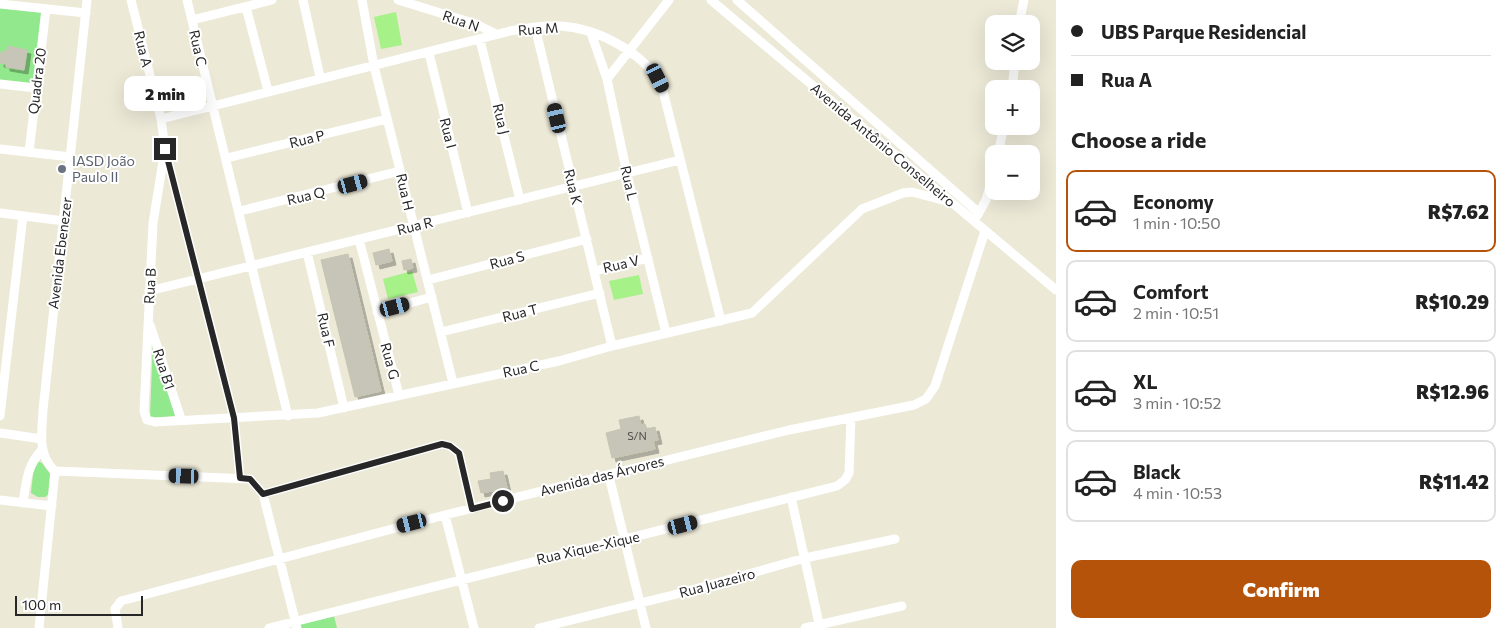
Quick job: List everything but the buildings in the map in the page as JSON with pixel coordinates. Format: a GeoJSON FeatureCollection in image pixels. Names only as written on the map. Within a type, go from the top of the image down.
{"type":"FeatureCollection","features":[{"type":"Feature","properties":{"kind":"street","name":"Avenida Ebenezer"},"geometry":{"type":"LineString","coordinates":[[42,450],[47,362],[87,0]]}},
{"type":"Feature","properties":{"kind":"street","name":"Rua A"},"geometry":{"type":"LineString","coordinates":[[131,0],[161,119],[165,149],[234,418],[240,478]]}},
{"type":"Feature","properties":{"kind":"street","name":"Rua C"},"geometry":{"type":"LineString","coordinates":[[187,0],[212,106],[240,211],[288,416]]}},
{"type":"Feature","properties":{"kind":"street"},"geometry":{"type":"LineString","coordinates":[[192,20],[272,0]]}},
{"type":"Feature","properties":{"kind":"street"},"geometry":{"type":"LineString","coordinates":[[303,0],[320,77]]}},
{"type":"Feature","properties":{"kind":"street","name":"Rua H"},"geometry":{"type":"LineString","coordinates":[[362,0],[374,66],[453,383]]}},
{"type":"Feature","properties":{"kind":"street","name":"Rua N"},"geometry":{"type":"LineString","coordinates":[[398,0],[476,24],[496,34]]}},
{"type":"Feature","properties":{"kind":"street"},"geometry":{"type":"LineString","coordinates":[[607,79],[670,0]]}},
{"type":"Feature","properties":{"kind":"street","name":"Avenida Antônio Conselheiro"},"geometry":{"type":"LineString","coordinates":[[711,0],[1056,290]]}},
{"type":"Feature","properties":{"kind":"street"},"geometry":{"type":"LineString","coordinates":[[738,0],[979,213]]}},
{"type":"Feature","properties":{"kind":"street"},"geometry":{"type":"LineString","coordinates":[[1021,15],[1024,0]]}},
{"type":"Feature","properties":{"kind":"street"},"geometry":{"type":"LineString","coordinates":[[0,4],[46,10],[86,12]]}},
{"type":"Feature","properties":{"kind":"street"},"geometry":{"type":"LineString","coordinates":[[246,7],[268,91]]}},
{"type":"Feature","properties":{"kind":"street","name":"Quadra 20"},"geometry":{"type":"LineString","coordinates":[[29,152],[46,10]]}},
{"type":"Feature","properties":{"kind":"street","name":"Rua M"},"geometry":{"type":"LineString","coordinates":[[161,119],[320,77],[429,53],[496,34],[535,27],[561,26],[591,34],[623,46],[658,78],[662,87],[721,322]]}},
{"type":"Feature","properties":{"kind":"street","name":"Rua K"},"geometry":{"type":"LineString","coordinates":[[535,27],[612,346]]}},
{"type":"Feature","properties":{"kind":"street","name":"Rua L"},"geometry":{"type":"LineString","coordinates":[[591,34],[607,79],[627,174],[666,333]]}},
{"type":"Feature","properties":{"kind":"street","name":"Rua J"},"geometry":{"type":"LineString","coordinates":[[480,40],[520,200]]}},
{"type":"Feature","properties":{"kind":"street","name":"Rua I"},"geometry":{"type":"LineString","coordinates":[[429,53],[468,213]]}},
{"type":"Feature","properties":{"kind":"street"},"geometry":{"type":"LineString","coordinates":[[0,84],[36,88]]}},
{"type":"Feature","properties":{"kind":"street","name":"Rua P"},"geometry":{"type":"LineString","coordinates":[[227,158],[387,119]]}},
{"type":"Feature","properties":{"kind":"street"},"geometry":{"type":"LineString","coordinates":[[0,149],[71,158]]}},
{"type":"Feature","properties":{"kind":"street","name":"Rua B"},"geometry":{"type":"LineString","coordinates":[[150,421],[145,418],[144,411],[149,291],[153,223],[165,149]]}},
{"type":"Feature","properties":{"kind":"street","name":"Rua R"},"geometry":{"type":"LineString","coordinates":[[149,291],[680,160]]}},
{"type":"Feature","properties":{"kind":"street","name":"Rua Q"},"geometry":{"type":"LineString","coordinates":[[240,211],[400,171]]}},
{"type":"Feature","properties":{"kind":"street","name":"Rua C"},"geometry":{"type":"LineString","coordinates":[[150,421],[288,416],[344,408],[559,361],[666,333],[721,322],[752,313],[862,209],[903,193],[918,193],[950,202]]}},
{"type":"Feature","properties":{"kind":"street"},"geometry":{"type":"LineString","coordinates":[[974,222],[986,200]]}},
{"type":"Feature","properties":{"kind":"street"},"geometry":{"type":"LineString","coordinates":[[0,213],[64,221]]}},
{"type":"Feature","properties":{"kind":"street"},"geometry":{"type":"LineString","coordinates":[[0,416],[23,216]]}},
{"type":"Feature","properties":{"kind":"street","name":"Avenida das Árvores"},"geometry":{"type":"LineString","coordinates":[[118,628],[115,606],[122,601],[445,515],[609,476],[780,432],[914,405],[931,393],[985,231]]}},
{"type":"Feature","properties":{"kind":"street","name":"Rua S"},"geometry":{"type":"LineString","coordinates":[[428,280],[587,239]]}},
{"type":"Feature","properties":{"kind":"street","name":"Rua G"},"geometry":{"type":"LineString","coordinates":[[359,240],[398,395]]}},
{"type":"Feature","properties":{"kind":"street","name":"Rua F"},"geometry":{"type":"LineString","coordinates":[[307,252],[344,408]]}},
{"type":"Feature","properties":{"kind":"street","name":"Rua V"},"geometry":{"type":"LineString","coordinates":[[594,271],[648,258]]}},
{"type":"Feature","properties":{"kind":"street","name":"Rua T"},"geometry":{"type":"LineString","coordinates":[[441,332],[600,293]]}},
{"type":"Feature","properties":{"kind":"street"},"geometry":{"type":"LineString","coordinates":[[377,312],[432,297]]}},
{"type":"Feature","properties":{"kind":"street","name":"Rua B1"},"geometry":{"type":"LineString","coordinates":[[148,318],[181,419]]}},
{"type":"Feature","properties":{"kind":"street","name":"Rua Xique-Xique"},"geometry":{"type":"LineString","coordinates":[[268,628],[296,625],[461,578],[837,486],[845,480],[849,468],[851,418]]}},
{"type":"Feature","properties":{"kind":"street"},"geometry":{"type":"LineString","coordinates":[[0,433],[42,439]]}},
{"type":"Feature","properties":{"kind":"street"},"geometry":{"type":"LineString","coordinates":[[263,494],[442,444],[450,446],[459,453],[472,509]]}},
{"type":"Feature","properties":{"kind":"street"},"geometry":{"type":"LineString","coordinates":[[42,450],[45,461],[55,471],[250,479],[263,494],[296,625]]}},
{"type":"Feature","properties":{"kind":"street"},"geometry":{"type":"LineString","coordinates":[[23,503],[31,463],[42,450]]}},
{"type":"Feature","properties":{"kind":"street"},"geometry":{"type":"LineString","coordinates":[[39,628],[55,471]]}},
{"type":"Feature","properties":{"kind":"street"},"geometry":{"type":"LineString","coordinates":[[609,476],[646,628]]}},
{"type":"Feature","properties":{"kind":"street"},"geometry":{"type":"LineString","coordinates":[[791,497],[820,626]]}},
{"type":"Feature","properties":{"kind":"street"},"geometry":{"type":"LineString","coordinates":[[0,500],[52,506]]}},
{"type":"Feature","properties":{"kind":"street"},"geometry":{"type":"LineString","coordinates":[[445,515],[474,628]]}},
{"type":"Feature","properties":{"kind":"street","name":"Rua Juazeiro"},"geometry":{"type":"LineString","coordinates":[[539,628],[805,558],[895,539]]}},
{"type":"Feature","properties":{"kind":"street"},"geometry":{"type":"LineString","coordinates":[[805,628],[902,606]]}},
{"type":"Feature","properties":{"kind":"green space"},"geometry":{"type":"Polygon","coordinates":[[[0,6],[44,12],[34,86],[0,82],[0,6]]]}},
{"type":"Feature","properties":{"kind":"green space"},"geometry":{"type":"Polygon","coordinates":[[[396,12],[402,45],[381,49],[374,17],[396,12]]]}},
{"type":"Feature","properties":{"kind":"green space"},"geometry":{"type":"Polygon","coordinates":[[[412,271],[418,292],[388,299],[383,279],[412,271]]]}},
{"type":"Feature","properties":{"kind":"green space"},"geometry":{"type":"Polygon","coordinates":[[[639,275],[643,294],[614,300],[609,281],[639,275]]]}},
{"type":"Feature","properties":{"kind":"green space"},"geometry":{"type":"Polygon","coordinates":[[[153,337],[175,416],[150,418],[153,337]]]}},
{"type":"Feature","properties":{"kind":"green space"},"geometry":{"type":"Polygon","coordinates":[[[37,461],[42,463],[50,474],[49,494],[45,497],[38,497],[31,493],[34,465],[37,461]]]}},
{"type":"Feature","properties":{"kind":"green space"},"geometry":{"type":"Polygon","coordinates":[[[334,616],[337,628],[301,628],[300,624],[334,616]]]}},
{"type":"Feature","properties":{"kind":"place","name":"IASD João Paulo II"},"geometry":{"type":"Point","coordinates":[62,169]}},
{"type":"Feature","properties":{"kind":"route"},"geometry":{"type":"LineString","coordinates":[[165,149],[234,418],[240,478],[247,478],[256,483],[263,494],[442,444],[455,448],[459,453],[472,509],[503,501]]}}]}
